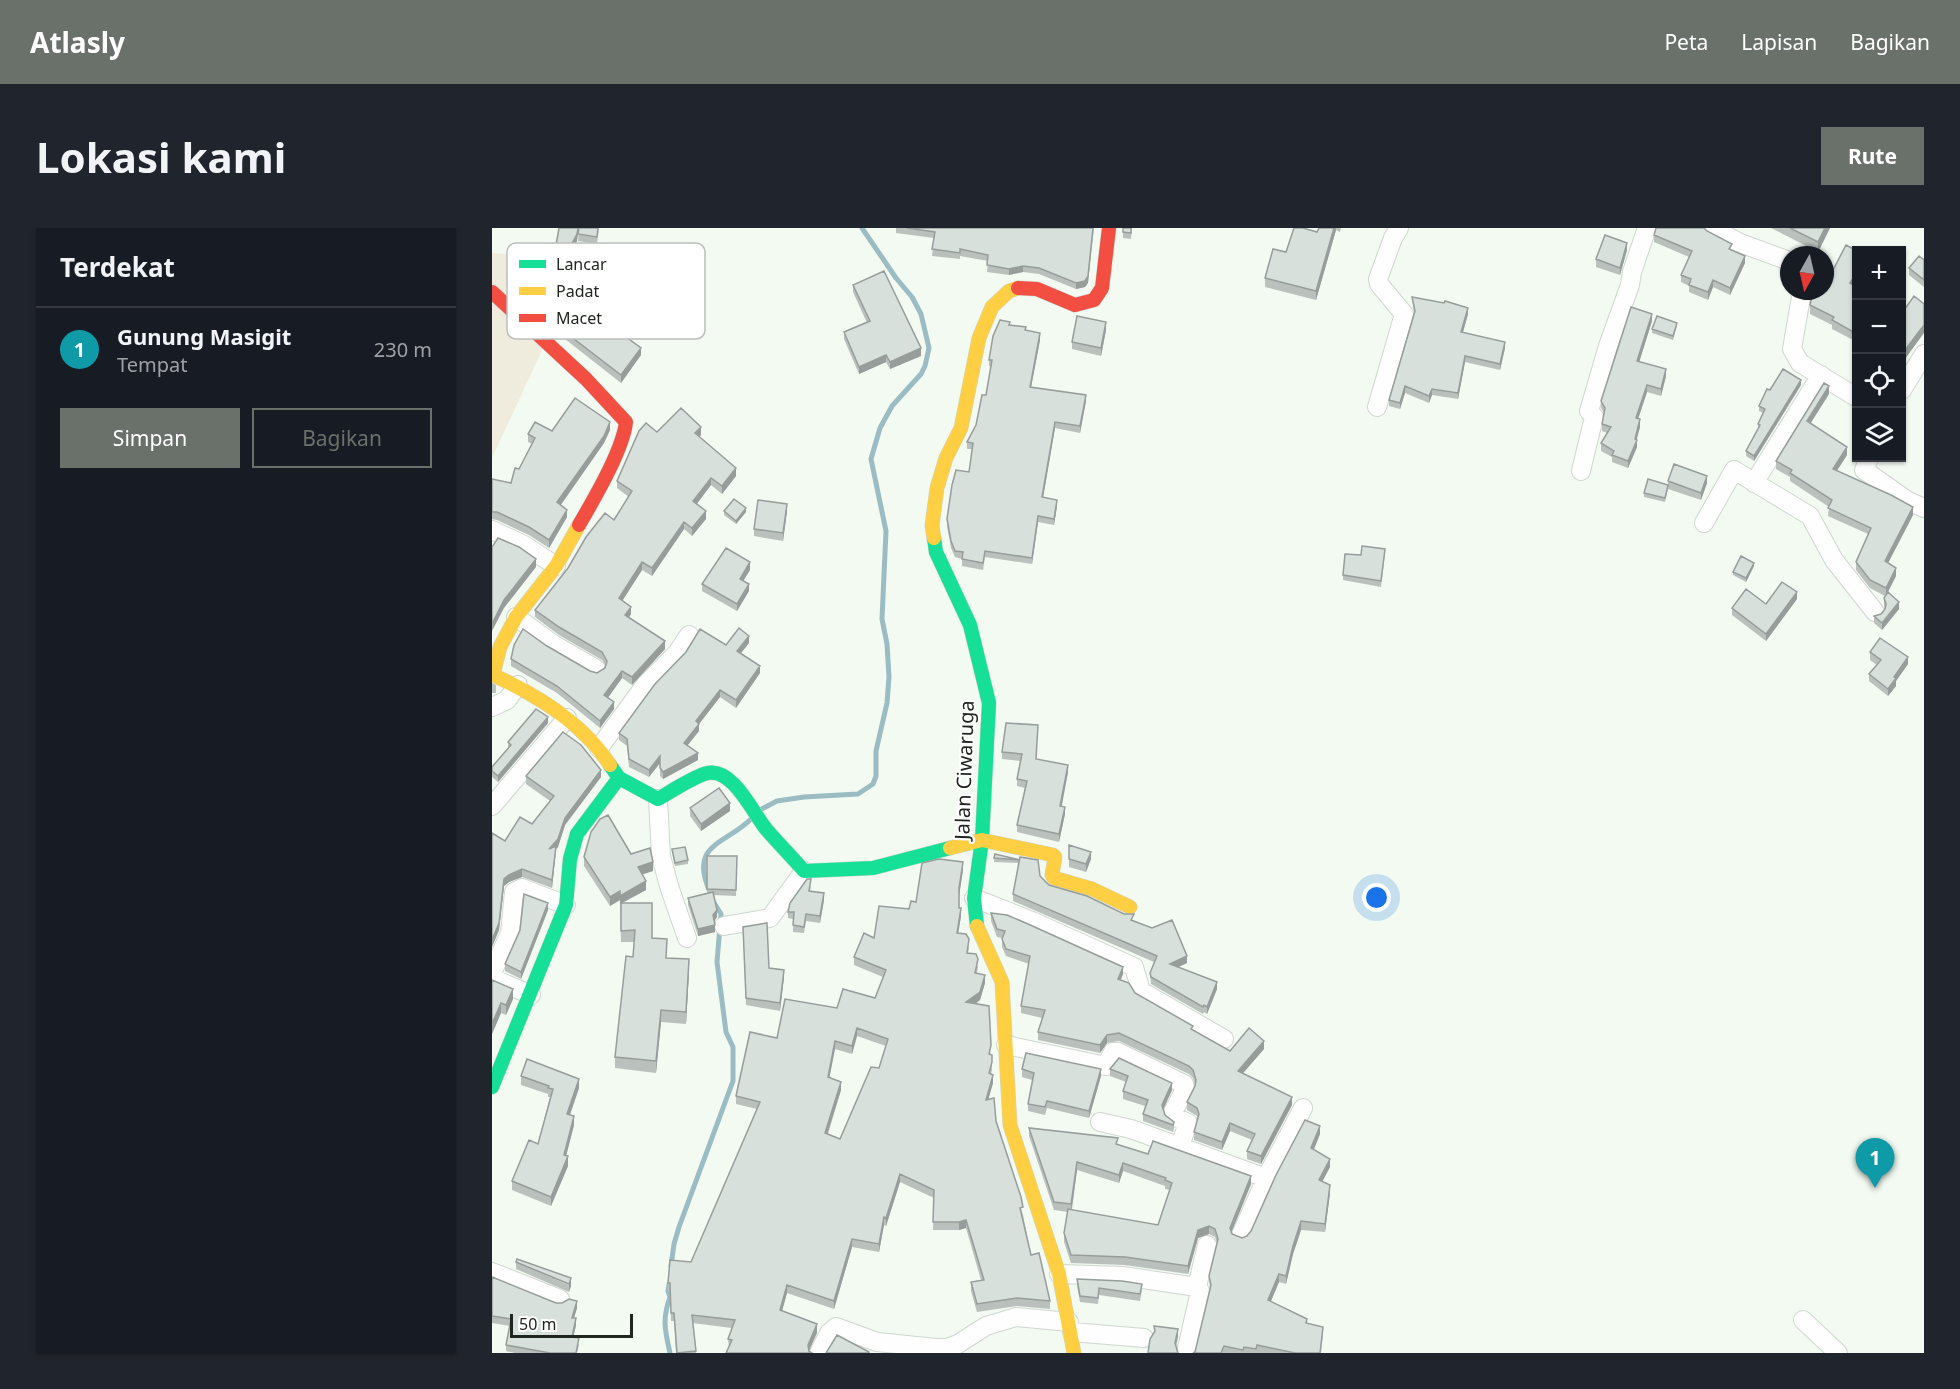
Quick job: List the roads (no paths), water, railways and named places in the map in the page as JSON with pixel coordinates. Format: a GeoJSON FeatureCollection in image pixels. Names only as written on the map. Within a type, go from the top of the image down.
{"type":"FeatureCollection","features":[{"type":"Feature","properties":{"kind":"street","name":"Jalan Ciwaruga"},"geometry":{"type":"LineString","coordinates":[[1074,1353],[1071,1327],[1059,1274],[1010,1125],[1002,982],[977,930],[974,898],[982,840],[989,703],[970,625],[936,552],[932,526],[937,488],[946,458],[961,428],[980,338],[992,307],[1009,291],[1022,287],[1037,289],[1075,305],[1094,300],[1102,288],[1109,228]]}},
{"type":"Feature","properties":{"kind":"street"},"geometry":{"type":"LineString","coordinates":[[1377,407],[1404,314],[1379,285],[1378,279],[1399,228]]}},
{"type":"Feature","properties":{"kind":"street"},"geometry":{"type":"LineString","coordinates":[[1581,471],[1594,417],[1589,411],[1647,228]]}},
{"type":"Feature","properties":{"kind":"street"},"geometry":{"type":"LineString","coordinates":[[1712,228],[1740,243],[1780,258]]}},
{"type":"Feature","properties":{"kind":"street"},"geometry":{"type":"LineString","coordinates":[[492,292],[507,306]]}},
{"type":"Feature","properties":{"kind":"street"},"geometry":{"type":"LineString","coordinates":[[1800,300],[1792,349],[1800,363],[1852,394]]}},
{"type":"Feature","properties":{"kind":"street"},"geometry":{"type":"LineString","coordinates":[[542,339],[626,422],[626,432],[598,493],[556,566],[516,617],[500,647],[492,675],[518,685],[567,718],[598,748],[619,778],[658,799]]}},
{"type":"Feature","properties":{"kind":"street"},"geometry":{"type":"LineString","coordinates":[[1906,383],[1924,354]]}},
{"type":"Feature","properties":{"kind":"street"},"geometry":{"type":"LineString","coordinates":[[1754,483],[1821,375]]}},
{"type":"Feature","properties":{"kind":"street"},"geometry":{"type":"LineString","coordinates":[[1867,462],[1864,470],[1908,501],[1924,508]]}},
{"type":"Feature","properties":{"kind":"street"},"geometry":{"type":"LineString","coordinates":[[1704,523],[1734,470],[1810,516],[1834,560],[1875,612]]}},
{"type":"Feature","properties":{"kind":"street"},"geometry":{"type":"LineString","coordinates":[[492,530],[524,545],[556,566]]}},
{"type":"Feature","properties":{"kind":"street"},"geometry":{"type":"LineString","coordinates":[[516,617],[561,649],[596,669]]}},
{"type":"Feature","properties":{"kind":"street"},"geometry":{"type":"LineString","coordinates":[[598,748],[642,690],[677,653],[689,635]]}},
{"type":"Feature","properties":{"kind":"street"},"geometry":{"type":"LineString","coordinates":[[492,707],[507,700],[518,685]]}},
{"type":"Feature","properties":{"kind":"street"},"geometry":{"type":"LineString","coordinates":[[492,806],[567,718]]}},
{"type":"Feature","properties":{"kind":"street"},"geometry":{"type":"LineString","coordinates":[[658,799],[706,773],[712,771],[721,774],[740,789],[763,825],[804,871]]}},
{"type":"Feature","properties":{"kind":"street"},"geometry":{"type":"LineString","coordinates":[[492,1088],[566,905],[570,859],[577,834],[619,778]]}},
{"type":"Feature","properties":{"kind":"street"},"geometry":{"type":"LineString","coordinates":[[658,799],[661,856],[687,938]]}},
{"type":"Feature","properties":{"kind":"street"},"geometry":{"type":"LineString","coordinates":[[804,871],[873,868],[982,840],[1053,855],[1055,857],[1053,878],[1092,889],[1130,907]]}},
{"type":"Feature","properties":{"kind":"street"},"geometry":{"type":"LineString","coordinates":[[724,926],[770,918],[804,871]]}},
{"type":"Feature","properties":{"kind":"street"},"geometry":{"type":"LineString","coordinates":[[492,973],[510,933],[514,892],[522,888],[566,905]]}},
{"type":"Feature","properties":{"kind":"street"},"geometry":{"type":"LineString","coordinates":[[974,898],[1032,921],[1134,967],[1141,991],[1224,1039]]}},
{"type":"Feature","properties":{"kind":"street"},"geometry":{"type":"LineString","coordinates":[[492,978],[531,995]]}},
{"type":"Feature","properties":{"kind":"street"},"geometry":{"type":"LineString","coordinates":[[1006,1045],[1106,1066],[1113,1052],[1118,1052],[1184,1084],[1185,1089],[1173,1112],[1175,1117],[1188,1123],[1180,1146]]}},
{"type":"Feature","properties":{"kind":"street"},"geometry":{"type":"LineString","coordinates":[[1241,1235],[1266,1178],[1303,1108]]}},
{"type":"Feature","properties":{"kind":"street"},"geometry":{"type":"LineString","coordinates":[[1100,1122],[1131,1129],[1266,1178]]}},
{"type":"Feature","properties":{"kind":"street"},"geometry":{"type":"LineString","coordinates":[[1186,1353],[1200,1291],[1197,1287],[1207,1245]]}},
{"type":"Feature","properties":{"kind":"street"},"geometry":{"type":"LineString","coordinates":[[492,1272],[560,1299]]}},
{"type":"Feature","properties":{"kind":"street"},"geometry":{"type":"LineString","coordinates":[[1059,1274],[1123,1276],[1197,1287]]}},
{"type":"Feature","properties":{"kind":"street"},"geometry":{"type":"LineString","coordinates":[[819,1353],[829,1333],[836,1327],[877,1342],[947,1348],[1001,1320],[1030,1317],[1071,1327],[1144,1338]]}},
{"type":"Feature","properties":{"kind":"street"},"geometry":{"type":"LineString","coordinates":[[1803,1320],[1838,1353]]}},
{"type":"Feature","properties":{"kind":"waterway"},"geometry":{"type":"LineString","coordinates":[[760,810],[777,801],[858,794],[873,784],[876,776],[876,751],[887,703],[889,677],[887,644],[882,619],[886,531],[871,459],[880,428],[892,406],[921,374],[929,348],[921,314],[912,297],[896,278],[862,228]]}},
{"type":"Feature","properties":{"kind":"waterway"},"geometry":{"type":"LineString","coordinates":[[710,892],[704,876],[707,854],[721,840],[752,818]]}},
{"type":"Feature","properties":{"kind":"waterway"},"geometry":{"type":"LineString","coordinates":[[671,1266],[679,1227],[733,1081],[733,1047],[726,1032],[717,962],[721,914],[713,901]]}},
{"type":"Feature","properties":{"kind":"waterway"},"geometry":{"type":"LineString","coordinates":[[669,1284],[670,1297],[665,1325],[670,1353]]}},
{"type":"Feature","properties":{"kind":"place","name":"Gunung Masigit"},"geometry":{"type":"Point","coordinates":[1875,1188]}}]}
